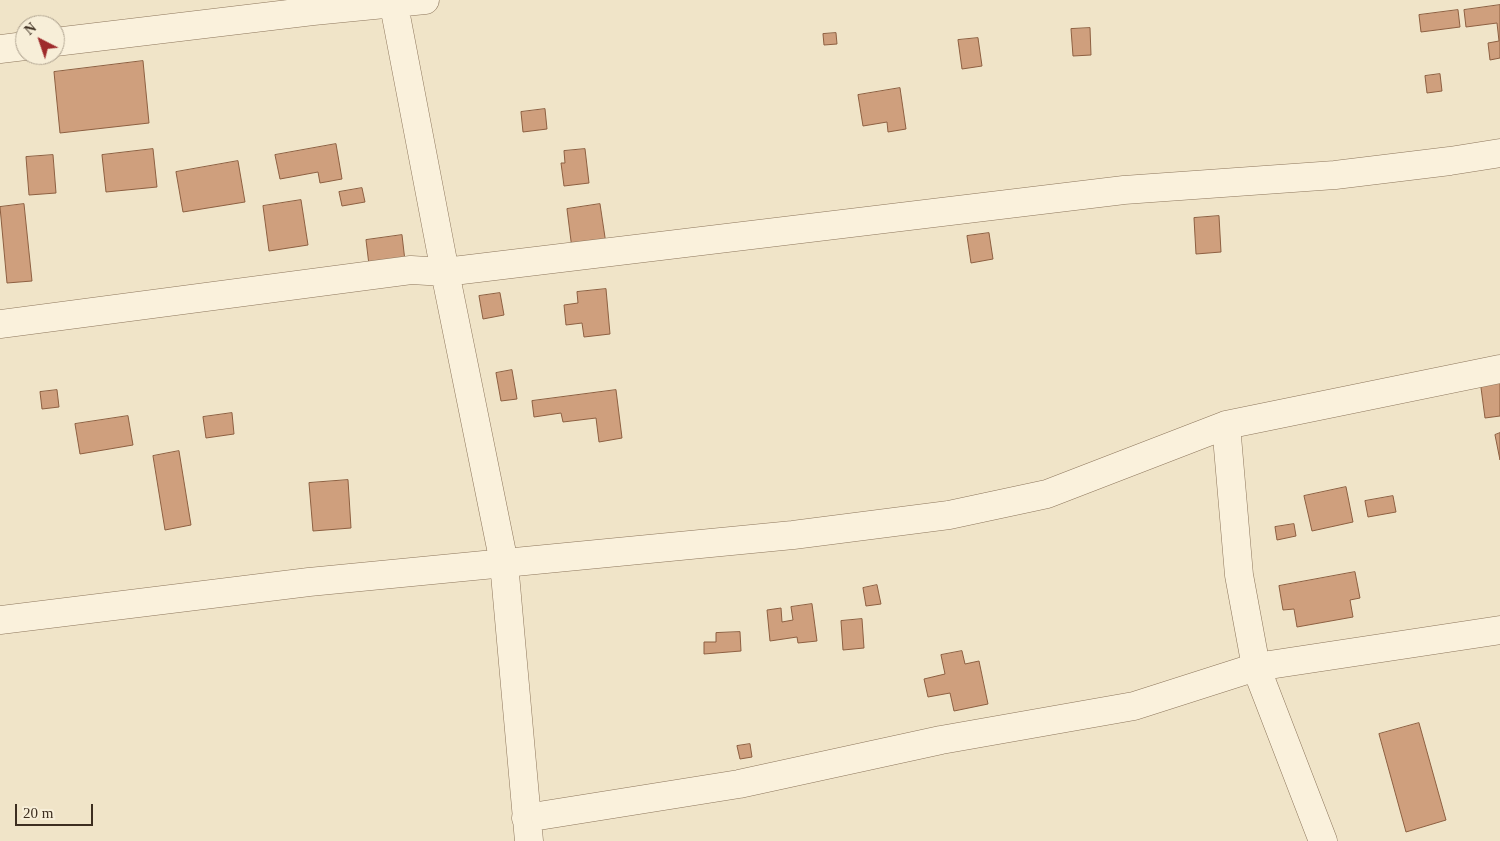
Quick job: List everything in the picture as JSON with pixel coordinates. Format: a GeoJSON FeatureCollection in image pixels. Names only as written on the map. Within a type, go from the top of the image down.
{"type":"FeatureCollection","features":[{"type":"Feature","properties":{"kind":"street"},"geometry":{"type":"LineString","coordinates":[[65,41],[303,12],[425,0]]}},
{"type":"Feature","properties":{"kind":"street"},"geometry":{"type":"LineString","coordinates":[[393,2],[504,563],[527,829],[940,740],[1134,706],[1256,667],[1500,630]]}},
{"type":"Feature","properties":{"kind":"street"},"geometry":{"type":"LineString","coordinates":[[0,49],[15,47]]}},
{"type":"Feature","properties":{"kind":"street"},"geometry":{"type":"LineString","coordinates":[[0,324],[411,270],[445,272],[1124,190],[1335,175],[1500,153]]}},
{"type":"Feature","properties":{"kind":"street"},"geometry":{"type":"LineString","coordinates":[[0,620],[309,582],[793,535],[949,515],[1047,494],[1226,425],[1500,369]]}},
{"type":"Feature","properties":{"kind":"street"},"geometry":{"type":"LineString","coordinates":[[1226,425],[1239,575],[1256,667],[1323,841]]}},
{"type":"Feature","properties":{"kind":"building"},"geometry":{"type":"Polygon","coordinates":[[[1500,5],[1500,58],[1490,60],[1488,43],[1499,41],[1497,23],[1466,27],[1464,10],[1500,5]]]}},
{"type":"Feature","properties":{"kind":"building"},"geometry":{"type":"Polygon","coordinates":[[[1458,10],[1460,27],[1421,32],[1419,15],[1458,10]]]}},
{"type":"Feature","properties":{"kind":"building"},"geometry":{"type":"Polygon","coordinates":[[[1090,28],[1091,55],[1073,56],[1071,29],[1090,28]]]}},
{"type":"Feature","properties":{"kind":"building"},"geometry":{"type":"Polygon","coordinates":[[[836,33],[837,44],[824,45],[823,34],[836,33]]]}},
{"type":"Feature","properties":{"kind":"building"},"geometry":{"type":"Polygon","coordinates":[[[978,38],[982,66],[962,69],[958,40],[978,38]]]}},
{"type":"Feature","properties":{"kind":"building"},"geometry":{"type":"Polygon","coordinates":[[[143,61],[149,123],[60,133],[54,72],[143,61]]]}},
{"type":"Feature","properties":{"kind":"building"},"geometry":{"type":"Polygon","coordinates":[[[1440,74],[1442,91],[1427,93],[1425,76],[1440,74]]]}},
{"type":"Feature","properties":{"kind":"building"},"geometry":{"type":"Polygon","coordinates":[[[900,88],[906,129],[888,132],[887,122],[863,126],[858,95],[900,88]]]}},
{"type":"Feature","properties":{"kind":"building"},"geometry":{"type":"Polygon","coordinates":[[[545,109],[547,129],[523,132],[521,112],[545,109]]]}},
{"type":"Feature","properties":{"kind":"building"},"geometry":{"type":"Polygon","coordinates":[[[336,144],[342,179],[320,183],[318,172],[280,179],[275,155],[336,144]]]}},
{"type":"Feature","properties":{"kind":"building"},"geometry":{"type":"Polygon","coordinates":[[[153,149],[157,187],[106,192],[102,155],[153,149]]]}},
{"type":"Feature","properties":{"kind":"building"},"geometry":{"type":"Polygon","coordinates":[[[585,149],[589,183],[564,186],[561,163],[565,163],[564,151],[585,149]]]}},
{"type":"Feature","properties":{"kind":"building"},"geometry":{"type":"Polygon","coordinates":[[[53,155],[56,193],[29,195],[26,157],[53,155]]]}},
{"type":"Feature","properties":{"kind":"building"},"geometry":{"type":"Polygon","coordinates":[[[238,161],[245,202],[183,212],[176,172],[238,161]]]}},
{"type":"Feature","properties":{"kind":"building"},"geometry":{"type":"Polygon","coordinates":[[[362,188],[365,202],[342,206],[339,192],[362,188]]]}},
{"type":"Feature","properties":{"kind":"building"},"geometry":{"type":"Polygon","coordinates":[[[301,200],[308,245],[269,251],[263,206],[301,200]]]}},
{"type":"Feature","properties":{"kind":"building"},"geometry":{"type":"Polygon","coordinates":[[[24,204],[32,281],[7,283],[0,207],[24,204]]]}},
{"type":"Feature","properties":{"kind":"building"},"geometry":{"type":"Polygon","coordinates":[[[600,204],[606,244],[572,249],[567,209],[600,204]]]}},
{"type":"Feature","properties":{"kind":"building"},"geometry":{"type":"Polygon","coordinates":[[[1219,216],[1221,252],[1196,254],[1194,218],[1219,216]]]}},
{"type":"Feature","properties":{"kind":"building"},"geometry":{"type":"Polygon","coordinates":[[[989,233],[993,259],[971,263],[967,236],[989,233]]]}},
{"type":"Feature","properties":{"kind":"building"},"geometry":{"type":"Polygon","coordinates":[[[402,235],[405,261],[369,265],[366,240],[402,235]]]}},
{"type":"Feature","properties":{"kind":"building"},"geometry":{"type":"Polygon","coordinates":[[[606,289],[610,334],[584,337],[582,323],[566,325],[564,305],[578,303],[577,292],[606,289]]]}},
{"type":"Feature","properties":{"kind":"building"},"geometry":{"type":"Polygon","coordinates":[[[500,293],[504,315],[483,319],[479,296],[500,293]]]}},
{"type":"Feature","properties":{"kind":"building"},"geometry":{"type":"Polygon","coordinates":[[[512,370],[517,399],[501,401],[496,373],[512,370]]]}},
{"type":"Feature","properties":{"kind":"building"},"geometry":{"type":"Polygon","coordinates":[[[1500,378],[1500,416],[1485,418],[1480,380],[1500,378]]]}},
{"type":"Feature","properties":{"kind":"building"},"geometry":{"type":"Polygon","coordinates":[[[57,390],[59,407],[42,409],[40,392],[57,390]]]}},
{"type":"Feature","properties":{"kind":"building"},"geometry":{"type":"Polygon","coordinates":[[[616,390],[622,438],[599,442],[596,418],[563,422],[561,413],[534,417],[532,401],[616,390]]]}},
{"type":"Feature","properties":{"kind":"building"},"geometry":{"type":"Polygon","coordinates":[[[232,413],[234,434],[206,438],[203,417],[232,413]]]}},
{"type":"Feature","properties":{"kind":"building"},"geometry":{"type":"Polygon","coordinates":[[[128,416],[133,445],[80,454],[75,424],[128,416]]]}},
{"type":"Feature","properties":{"kind":"building"},"geometry":{"type":"Polygon","coordinates":[[[1500,433],[1500,460],[1495,435],[1500,433]]]}},
{"type":"Feature","properties":{"kind":"building"},"geometry":{"type":"Polygon","coordinates":[[[179,451],[191,525],[165,530],[153,456],[179,451]]]}},
{"type":"Feature","properties":{"kind":"building"},"geometry":{"type":"Polygon","coordinates":[[[348,480],[351,528],[313,531],[309,483],[348,480]]]}},
{"type":"Feature","properties":{"kind":"building"},"geometry":{"type":"Polygon","coordinates":[[[1346,487],[1353,522],[1312,531],[1304,496],[1346,487]]]}},
{"type":"Feature","properties":{"kind":"building"},"geometry":{"type":"Polygon","coordinates":[[[1393,496],[1396,512],[1368,517],[1365,501],[1393,496]]]}},
{"type":"Feature","properties":{"kind":"building"},"geometry":{"type":"Polygon","coordinates":[[[1294,524],[1296,536],[1277,540],[1275,527],[1294,524]]]}},
{"type":"Feature","properties":{"kind":"building"},"geometry":{"type":"Polygon","coordinates":[[[1355,572],[1360,598],[1350,600],[1353,617],[1297,627],[1294,609],[1283,610],[1279,586],[1355,572]]]}},
{"type":"Feature","properties":{"kind":"building"},"geometry":{"type":"Polygon","coordinates":[[[877,585],[881,604],[866,606],[863,588],[877,585]]]}},
{"type":"Feature","properties":{"kind":"building"},"geometry":{"type":"Polygon","coordinates":[[[812,604],[817,641],[798,643],[797,637],[770,641],[767,610],[781,608],[782,622],[793,620],[791,607],[812,604]]]}},
{"type":"Feature","properties":{"kind":"building"},"geometry":{"type":"Polygon","coordinates":[[[862,619],[864,648],[843,650],[841,621],[862,619]]]}},
{"type":"Feature","properties":{"kind":"building"},"geometry":{"type":"Polygon","coordinates":[[[740,632],[741,651],[704,654],[704,642],[716,642],[716,633],[740,632]]]}},
{"type":"Feature","properties":{"kind":"building"},"geometry":{"type":"Polygon","coordinates":[[[962,651],[965,664],[979,661],[988,704],[954,711],[950,693],[928,697],[924,679],[945,674],[941,655],[962,651]]]}},
{"type":"Feature","properties":{"kind":"building"},"geometry":{"type":"Polygon","coordinates":[[[1419,723],[1446,820],[1406,832],[1379,734],[1419,723]]]}},
{"type":"Feature","properties":{"kind":"building"},"geometry":{"type":"Polygon","coordinates":[[[750,744],[752,757],[740,759],[737,746],[750,744]]]}}]}
